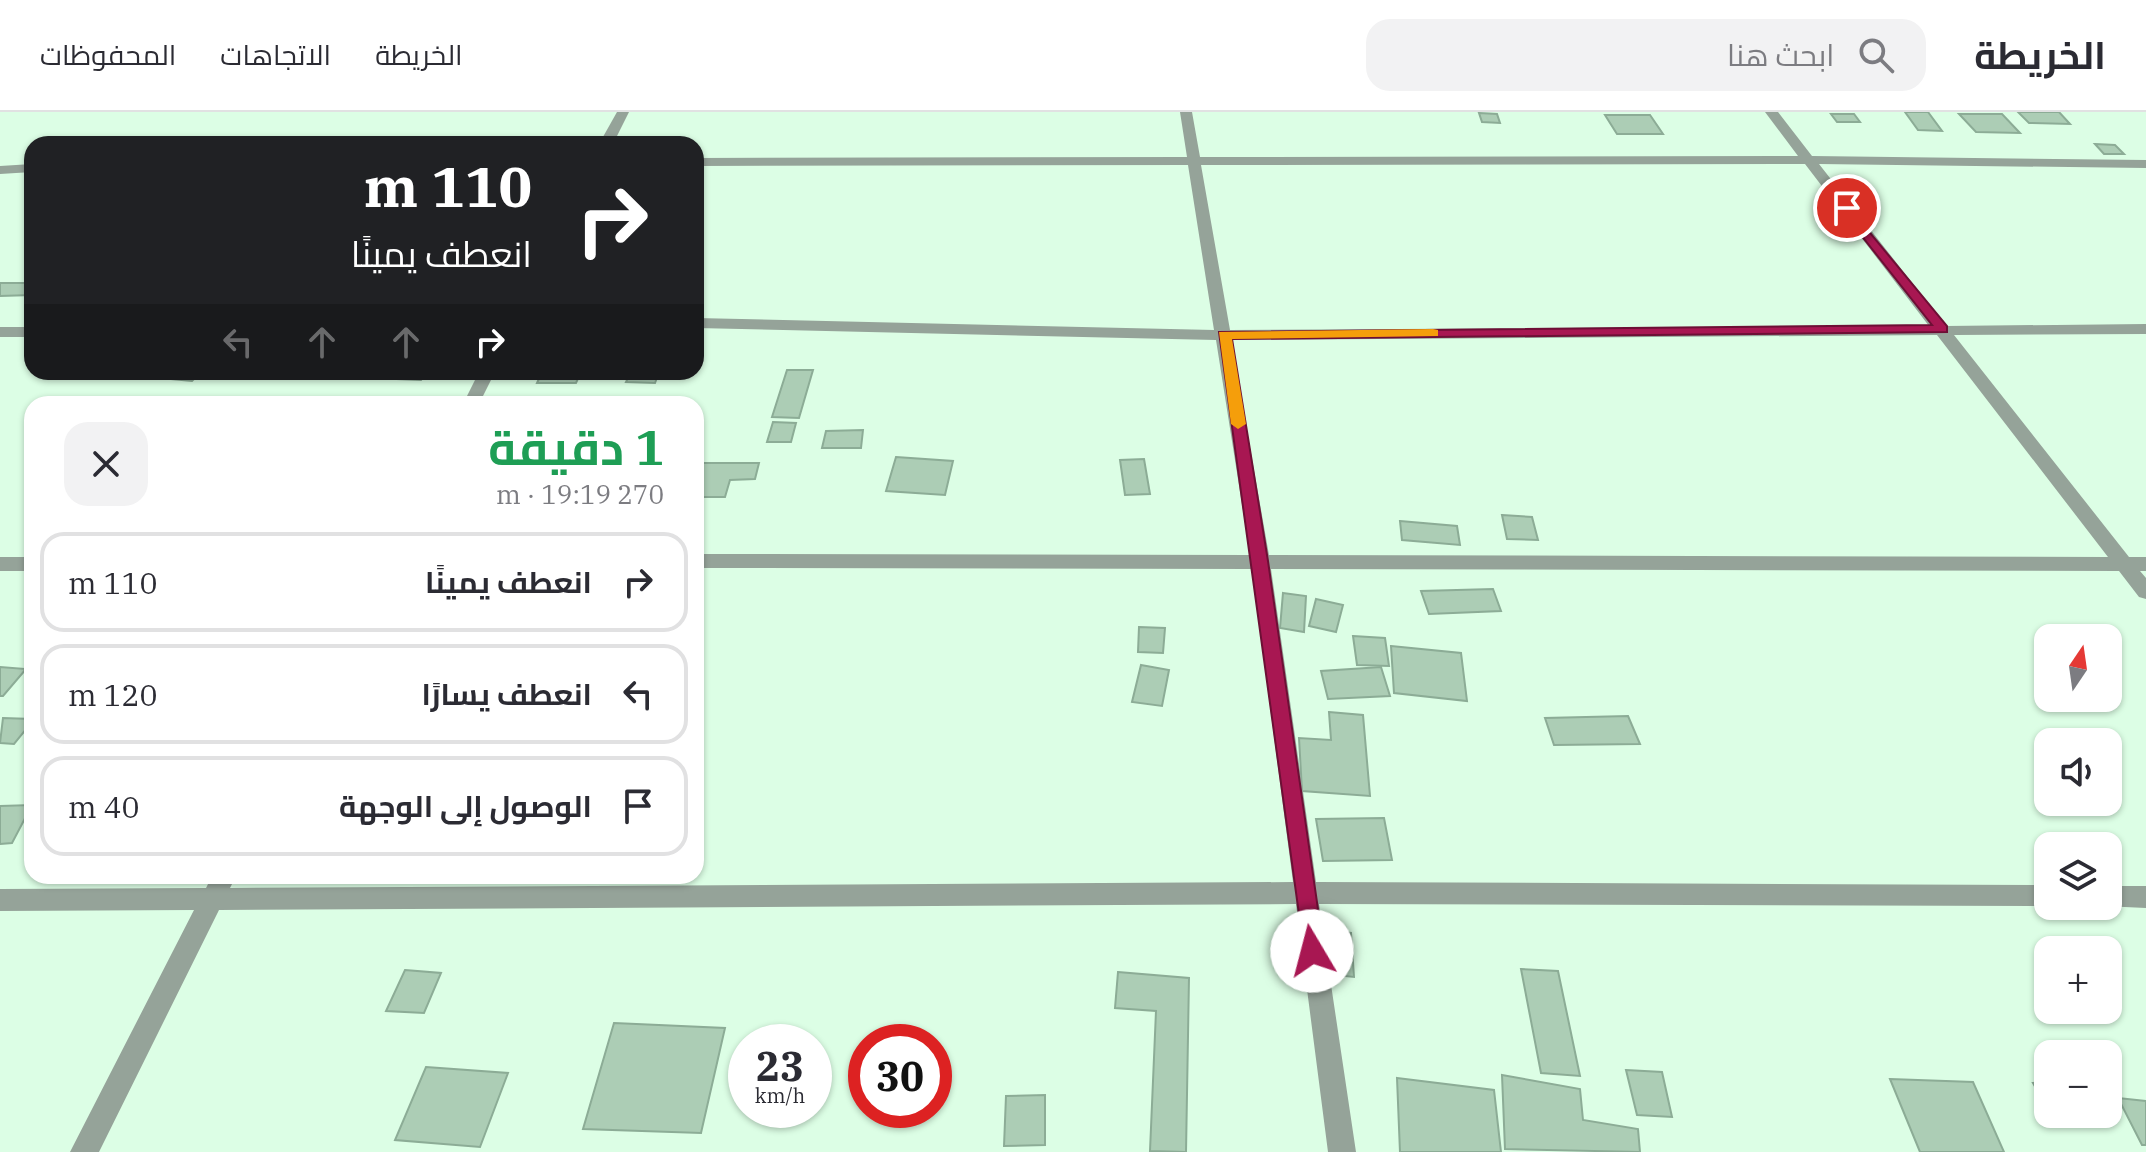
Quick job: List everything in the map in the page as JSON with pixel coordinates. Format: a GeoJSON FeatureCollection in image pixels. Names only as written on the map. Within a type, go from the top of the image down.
{"type":"FeatureCollection","features":[{"type":"Feature","properties":{"kind":"street"},"geometry":{"type":"LineString","coordinates":[[610,136],[623,112]]}},
{"type":"Feature","properties":{"kind":"street"},"geometry":{"type":"LineString","coordinates":[[1186,112],[1260,561],[1342,1152]]}},
{"type":"Feature","properties":{"kind":"street"},"geometry":{"type":"LineString","coordinates":[[1771,112],[2146,592]]}},
{"type":"Feature","properties":{"kind":"street"},"geometry":{"type":"LineString","coordinates":[[704,162],[1809,160],[2146,164]]}},
{"type":"Feature","properties":{"kind":"street"},"geometry":{"type":"LineString","coordinates":[[0,170],[24,168]]}},
{"type":"Feature","properties":{"kind":"street"},"geometry":{"type":"LineString","coordinates":[[704,323],[1224,335],[2146,329]]}},
{"type":"Feature","properties":{"kind":"street"},"geometry":{"type":"LineString","coordinates":[[0,332],[24,332]]}},
{"type":"Feature","properties":{"kind":"street"},"geometry":{"type":"LineString","coordinates":[[704,561],[2146,564]]}},
{"type":"Feature","properties":{"kind":"street"},"geometry":{"type":"LineString","coordinates":[[0,564],[24,564]]}},
{"type":"Feature","properties":{"kind":"street"},"geometry":{"type":"LineString","coordinates":[[84,1152],[220,884]]}},
{"type":"Feature","properties":{"kind":"street"},"geometry":{"type":"LineString","coordinates":[[0,900],[210,902],[1304,893],[2034,896]]}},
{"type":"Feature","properties":{"kind":"street"},"geometry":{"type":"LineString","coordinates":[[2122,897],[2146,897]]}},
{"type":"Feature","properties":{"kind":"building"},"geometry":{"type":"Polygon","coordinates":[[[1905,112],[1928,112],[1942,131],[1918,130],[1905,112]]]}},
{"type":"Feature","properties":{"kind":"building"},"geometry":{"type":"Polygon","coordinates":[[[2018,112],[2059,112],[2070,124],[2029,123],[2018,112]]]}},
{"type":"Feature","properties":{"kind":"building"},"geometry":{"type":"Polygon","coordinates":[[[1479,113],[1497,114],[1500,123],[1482,122],[1479,113]]]}},
{"type":"Feature","properties":{"kind":"building"},"geometry":{"type":"Polygon","coordinates":[[[1831,114],[1854,114],[1860,122],[1837,122],[1831,114]]]}},
{"type":"Feature","properties":{"kind":"building"},"geometry":{"type":"Polygon","coordinates":[[[1959,114],[2002,114],[2020,133],[1976,132],[1959,114]]]}},
{"type":"Feature","properties":{"kind":"building"},"geometry":{"type":"Polygon","coordinates":[[[1605,115],[1650,115],[1663,134],[1617,134],[1605,115]]]}},
{"type":"Feature","properties":{"kind":"building"},"geometry":{"type":"Polygon","coordinates":[[[2095,144],[2115,145],[2124,154],[2104,154],[2095,144]]]}},
{"type":"Feature","properties":{"kind":"building"},"geometry":{"type":"Polygon","coordinates":[[[0,283],[24,283],[24,295],[0,296],[0,283]]]}},
{"type":"Feature","properties":{"kind":"building"},"geometry":{"type":"Polygon","coordinates":[[[787,370],[813,370],[799,418],[772,417],[787,370]]]}},
{"type":"Feature","properties":{"kind":"building"},"geometry":{"type":"Polygon","coordinates":[[[538,380],[577,380],[576,383],[537,383],[538,380]]]}},
{"type":"Feature","properties":{"kind":"building"},"geometry":{"type":"Polygon","coordinates":[[[627,380],[656,380],[655,383],[627,380]]]}},
{"type":"Feature","properties":{"kind":"building"},"geometry":{"type":"Polygon","coordinates":[[[773,422],[796,423],[791,442],[767,442],[773,422]]]}},
{"type":"Feature","properties":{"kind":"building"},"geometry":{"type":"Polygon","coordinates":[[[863,430],[861,448],[822,448],[826,431],[863,430]]]}},
{"type":"Feature","properties":{"kind":"building"},"geometry":{"type":"Polygon","coordinates":[[[896,457],[953,461],[945,495],[886,491],[896,457]]]}},
{"type":"Feature","properties":{"kind":"building"},"geometry":{"type":"Polygon","coordinates":[[[1144,459],[1150,494],[1125,495],[1120,460],[1144,459]]]}},
{"type":"Feature","properties":{"kind":"building"},"geometry":{"type":"Polygon","coordinates":[[[704,463],[759,463],[755,479],[730,480],[725,497],[704,497],[704,463]]]}},
{"type":"Feature","properties":{"kind":"building"},"geometry":{"type":"Polygon","coordinates":[[[1502,515],[1532,517],[1538,540],[1507,539],[1502,515]]]}},
{"type":"Feature","properties":{"kind":"building"},"geometry":{"type":"Polygon","coordinates":[[[1400,521],[1457,526],[1460,545],[1402,540],[1400,521]]]}},
{"type":"Feature","properties":{"kind":"building"},"geometry":{"type":"Polygon","coordinates":[[[1493,589],[1501,611],[1429,614],[1421,591],[1493,589]]]}},
{"type":"Feature","properties":{"kind":"building"},"geometry":{"type":"Polygon","coordinates":[[[1283,593],[1306,596],[1304,632],[1280,628],[1283,593]]]}},
{"type":"Feature","properties":{"kind":"building"},"geometry":{"type":"Polygon","coordinates":[[[1316,599],[1343,605],[1336,632],[1309,626],[1316,599]]]}},
{"type":"Feature","properties":{"kind":"building"},"geometry":{"type":"Polygon","coordinates":[[[1139,627],[1165,628],[1163,653],[1138,652],[1139,627]]]}},
{"type":"Feature","properties":{"kind":"building"},"geometry":{"type":"Polygon","coordinates":[[[1353,636],[1385,638],[1389,666],[1357,665],[1353,636]]]}},
{"type":"Feature","properties":{"kind":"building"},"geometry":{"type":"Polygon","coordinates":[[[1391,646],[1461,653],[1467,701],[1394,693],[1391,646]]]}},
{"type":"Feature","properties":{"kind":"building"},"geometry":{"type":"Polygon","coordinates":[[[1141,665],[1169,670],[1162,706],[1132,702],[1141,665]]]}},
{"type":"Feature","properties":{"kind":"building"},"geometry":{"type":"Polygon","coordinates":[[[0,667],[24,669],[3,696],[0,696],[0,667]]]}},
{"type":"Feature","properties":{"kind":"building"},"geometry":{"type":"Polygon","coordinates":[[[1381,667],[1390,696],[1328,699],[1321,671],[1381,667]]]}},
{"type":"Feature","properties":{"kind":"building"},"geometry":{"type":"Polygon","coordinates":[[[1329,712],[1363,715],[1370,796],[1302,791],[1299,738],[1331,740],[1329,712]]]}},
{"type":"Feature","properties":{"kind":"building"},"geometry":{"type":"Polygon","coordinates":[[[1628,716],[1640,744],[1554,745],[1545,718],[1628,716]]]}},
{"type":"Feature","properties":{"kind":"building"},"geometry":{"type":"Polygon","coordinates":[[[3,718],[24,719],[24,732],[14,744],[0,743],[3,718]]]}},
{"type":"Feature","properties":{"kind":"building"},"geometry":{"type":"Polygon","coordinates":[[[24,805],[24,820],[12,843],[0,844],[0,806],[24,805]]]}},
{"type":"Feature","properties":{"kind":"building"},"geometry":{"type":"Polygon","coordinates":[[[1384,818],[1392,860],[1323,861],[1316,819],[1384,818]]]}},
{"type":"Feature","properties":{"kind":"building"},"geometry":{"type":"Polygon","coordinates":[[[1326,930],[1351,933],[1354,977],[1326,974],[1326,930]]]}},
{"type":"Feature","properties":{"kind":"building"},"geometry":{"type":"Polygon","coordinates":[[[1521,969],[1558,971],[1580,1076],[1541,1073],[1521,969]]]}},
{"type":"Feature","properties":{"kind":"building"},"geometry":{"type":"Polygon","coordinates":[[[405,970],[441,973],[424,1013],[386,1011],[405,970]]]}},
{"type":"Feature","properties":{"kind":"building"},"geometry":{"type":"Polygon","coordinates":[[[1118,972],[1189,978],[1186,1152],[1150,1151],[1156,1011],[1115,1008],[1118,972]]]}},
{"type":"Feature","properties":{"kind":"building"},"geometry":{"type":"Polygon","coordinates":[[[614,1023],[725,1028],[701,1133],[583,1129],[614,1023]]]}},
{"type":"Feature","properties":{"kind":"building"},"geometry":{"type":"Polygon","coordinates":[[[426,1067],[508,1073],[480,1147],[395,1140],[426,1067]]]}},
{"type":"Feature","properties":{"kind":"building"},"geometry":{"type":"Polygon","coordinates":[[[1626,1070],[1662,1072],[1672,1117],[1637,1115],[1626,1070]]]}},
{"type":"Feature","properties":{"kind":"building"},"geometry":{"type":"Polygon","coordinates":[[[1502,1075],[1580,1089],[1583,1120],[1638,1129],[1640,1152],[1505,1149],[1502,1075]]]}},
{"type":"Feature","properties":{"kind":"building"},"geometry":{"type":"Polygon","coordinates":[[[1397,1078],[1494,1090],[1501,1152],[1400,1152],[1397,1078]]]}},
{"type":"Feature","properties":{"kind":"building"},"geometry":{"type":"Polygon","coordinates":[[[1890,1079],[1973,1082],[2004,1152],[1920,1152],[1890,1079]]]}},
{"type":"Feature","properties":{"kind":"building"},"geometry":{"type":"Polygon","coordinates":[[[1045,1095],[1045,1145],[1004,1146],[1006,1096],[1045,1095]]]}},
{"type":"Feature","properties":{"kind":"building"},"geometry":{"type":"Polygon","coordinates":[[[2122,1098],[2146,1101],[2146,1145],[2142,1145],[2122,1106],[2122,1098]]]}},
{"type":"Feature","properties":{"kind":"slow traffic"},"geometry":{"type":"LineString","coordinates":[[1238,424],[1224,335],[1433,333]]}},
{"type":"Feature","properties":{"kind":"route"},"geometry":{"type":"LineString","coordinates":[[1312,951],[1260,561],[1224,335],[1942,329],[1847,208]]}}]}
